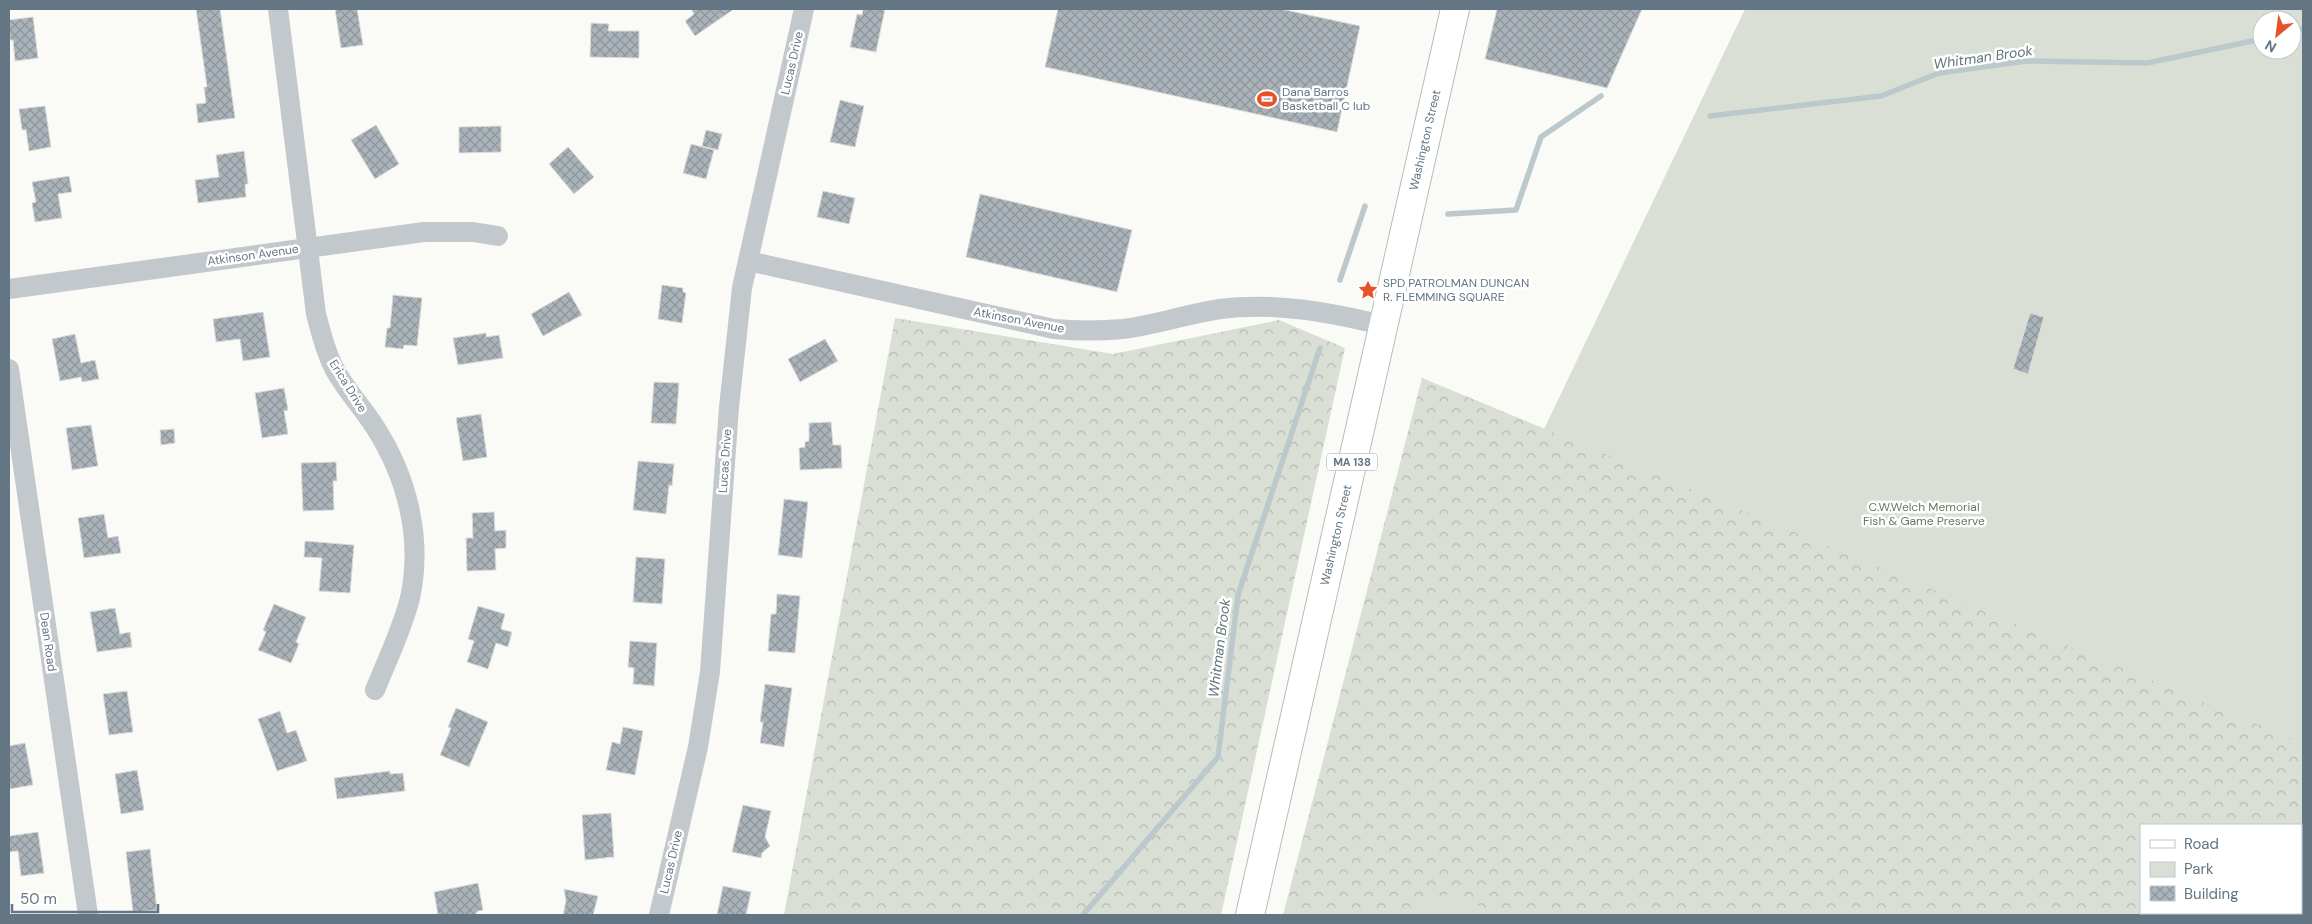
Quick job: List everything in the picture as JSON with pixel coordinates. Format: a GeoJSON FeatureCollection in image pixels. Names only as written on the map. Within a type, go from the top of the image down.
{"type":"FeatureCollection","features":[{"type":"Feature","properties":{"kind":"main road","name":"Washington Street"},"geometry":{"type":"LineString","coordinates":[[1250,915],[1454,9]]}},
{"type":"Feature","properties":{"kind":"street","name":"Erica Drive"},"geometry":{"type":"LineString","coordinates":[[278,9],[310,247],[316,314],[334,368],[395,460],[408,499],[413,532],[414,565],[410,597],[401,626],[375,690]]}},
{"type":"Feature","properties":{"kind":"street","name":"Lucas Drive"},"geometry":{"type":"LineString","coordinates":[[659,915],[698,747],[710,672],[737,322],[748,261],[804,9]]}},
{"type":"Feature","properties":{"kind":"street","name":"Atkinson Avenue"},"geometry":{"type":"LineString","coordinates":[[9,289],[424,232],[473,232],[498,236]]}},
{"type":"Feature","properties":{"kind":"street","name":"Atkinson Avenue"},"geometry":{"type":"LineString","coordinates":[[748,261],[1054,329],[1080,331],[1124,328],[1220,309],[1258,306],[1324,313],[1382,325]]}},
{"type":"Feature","properties":{"kind":"street","name":"Dean Road"},"geometry":{"type":"LineString","coordinates":[[9,369],[88,915]]}},
{"type":"Feature","properties":{"kind":"green space","name":"C.W.Welch Memorial Fish & Game Preserve"},"geometry":{"type":"Polygon","coordinates":[[[1745,9],[2303,9],[2303,915],[1324,915],[1425,678],[1745,9]]]}},
{"type":"Feature","properties":{"kind":"green space"},"geometry":{"type":"Polygon","coordinates":[[[895,318],[1113,354],[1279,320],[1345,348],[1221,915],[784,915],[895,318]]]}},
{"type":"Feature","properties":{"kind":"green space"},"geometry":{"type":"Polygon","coordinates":[[[1422,378],[2298,741],[2303,732],[2303,915],[1503,915],[1448,894],[1417,904],[1406,915],[1283,915],[1422,378]]]}},
{"type":"Feature","properties":{"kind":"building"},"geometry":{"type":"Polygon","coordinates":[[[196,9],[220,9],[235,118],[198,123],[196,104],[206,103],[204,87],[207,87],[196,9]]]}},
{"type":"Feature","properties":{"kind":"building"},"geometry":{"type":"Polygon","coordinates":[[[335,9],[357,9],[363,45],[341,48],[335,9]]]}},
{"type":"Feature","properties":{"kind":"building"},"geometry":{"type":"Polygon","coordinates":[[[691,9],[734,9],[695,36],[685,21],[694,14],[691,9]]]}},
{"type":"Feature","properties":{"kind":"building"},"geometry":{"type":"Polygon","coordinates":[[[863,9],[885,9],[876,52],[850,47],[857,14],[862,15],[863,9]]]}},
{"type":"Feature","properties":{"kind":"building","name":"Dana Barros Basketball C lub"},"geometry":{"type":"Polygon","coordinates":[[[1058,9],[1281,9],[1360,26],[1337,132],[1045,67],[1058,9]]]}},
{"type":"Feature","properties":{"kind":"building"},"geometry":{"type":"Polygon","coordinates":[[[1497,9],[1642,9],[1607,88],[1485,59],[1497,9]]]}},
{"type":"Feature","properties":{"kind":"building"},"geometry":{"type":"Polygon","coordinates":[[[33,17],[38,58],[15,61],[13,40],[10,40],[9,20],[33,17]]]}},
{"type":"Feature","properties":{"kind":"building"},"geometry":{"type":"Polygon","coordinates":[[[591,23],[609,24],[608,31],[639,31],[639,58],[590,57],[591,23]]]}},
{"type":"Feature","properties":{"kind":"building"},"geometry":{"type":"Polygon","coordinates":[[[840,100],[864,106],[855,147],[830,142],[840,100]]]}},
{"type":"Feature","properties":{"kind":"building"},"geometry":{"type":"Polygon","coordinates":[[[45,106],[51,147],[29,151],[26,130],[22,130],[19,109],[45,106]]]}},
{"type":"Feature","properties":{"kind":"building"},"geometry":{"type":"Polygon","coordinates":[[[376,125],[399,164],[375,179],[351,140],[376,125]]]}},
{"type":"Feature","properties":{"kind":"building"},"geometry":{"type":"Polygon","coordinates":[[[501,126],[501,152],[459,153],[459,127],[501,126]]]}},
{"type":"Feature","properties":{"kind":"building"},"geometry":{"type":"Polygon","coordinates":[[[706,130],[722,134],[718,150],[702,146],[706,130]]]}},
{"type":"Feature","properties":{"kind":"building"},"geometry":{"type":"Polygon","coordinates":[[[691,144],[714,150],[706,179],[683,173],[691,144]]]}},
{"type":"Feature","properties":{"kind":"building"},"geometry":{"type":"Polygon","coordinates":[[[568,147],[594,177],[574,194],[549,164],[568,147]]]}},
{"type":"Feature","properties":{"kind":"building"},"geometry":{"type":"Polygon","coordinates":[[[244,151],[248,184],[245,184],[246,197],[198,203],[195,180],[219,177],[216,155],[244,151]]]}},
{"type":"Feature","properties":{"kind":"building"},"geometry":{"type":"Polygon","coordinates":[[[69,176],[72,192],[58,194],[62,218],[35,222],[32,203],[36,202],[32,182],[69,176]]]}},
{"type":"Feature","properties":{"kind":"building"},"geometry":{"type":"Polygon","coordinates":[[[823,191],[855,198],[849,224],[817,217],[823,191]]]}},
{"type":"Feature","properties":{"kind":"building"},"geometry":{"type":"Polygon","coordinates":[[[980,194],[1132,230],[1117,292],[966,257],[980,194]]]}},
{"type":"Feature","properties":{"kind":"building"},"geometry":{"type":"Polygon","coordinates":[[[662,285],[683,288],[683,292],[686,293],[682,323],[658,319],[662,285]]]}},
{"type":"Feature","properties":{"kind":"building"},"geometry":{"type":"Polygon","coordinates":[[[569,292],[582,315],[543,336],[531,314],[569,292]]]}},
{"type":"Feature","properties":{"kind":"building"},"geometry":{"type":"Polygon","coordinates":[[[393,295],[422,298],[417,346],[404,345],[403,349],[385,347],[387,328],[390,328],[393,295]]]}},
{"type":"Feature","properties":{"kind":"building"},"geometry":{"type":"Polygon","coordinates":[[[263,312],[270,357],[243,361],[240,339],[216,342],[213,319],[263,312]]]}},
{"type":"Feature","properties":{"kind":"building"},"geometry":{"type":"Polygon","coordinates":[[[2030,313],[2044,317],[2028,374],[2013,369],[2030,313]]]}},
{"type":"Feature","properties":{"kind":"building"},"geometry":{"type":"Polygon","coordinates":[[[486,333],[486,337],[499,335],[503,358],[458,365],[453,338],[486,333]]]}},
{"type":"Feature","properties":{"kind":"building"},"geometry":{"type":"Polygon","coordinates":[[[75,334],[81,363],[95,360],[99,379],[82,382],[81,377],[60,381],[52,339],[75,334]]]}},
{"type":"Feature","properties":{"kind":"building"},"geometry":{"type":"Polygon","coordinates":[[[825,339],[838,361],[800,382],[788,359],[825,339]]]}},
{"type":"Feature","properties":{"kind":"building"},"geometry":{"type":"Polygon","coordinates":[[[654,382],[679,383],[676,424],[651,423],[654,382]]]}},
{"type":"Feature","properties":{"kind":"building"},"geometry":{"type":"Polygon","coordinates":[[[284,388],[288,410],[284,411],[288,434],[262,438],[255,393],[284,388]]]}},
{"type":"Feature","properties":{"kind":"building"},"geometry":{"type":"Polygon","coordinates":[[[481,414],[487,457],[463,461],[456,418],[481,414]]]}},
{"type":"Feature","properties":{"kind":"building"},"geometry":{"type":"Polygon","coordinates":[[[831,422],[833,445],[841,445],[842,468],[800,470],[799,448],[805,447],[805,442],[809,441],[809,423],[831,422]]]}},
{"type":"Feature","properties":{"kind":"building"},"geometry":{"type":"Polygon","coordinates":[[[91,425],[98,466],[72,470],[66,428],[91,425]]]}},
{"type":"Feature","properties":{"kind":"building"},"geometry":{"type":"Polygon","coordinates":[[[174,429],[175,443],[161,445],[160,430],[174,429]]]}},
{"type":"Feature","properties":{"kind":"building"},"geometry":{"type":"Polygon","coordinates":[[[638,461],[674,464],[672,486],[669,485],[666,514],[633,510],[638,461]]]}},
{"type":"Feature","properties":{"kind":"building"},"geometry":{"type":"Polygon","coordinates":[[[336,462],[337,481],[333,481],[334,510],[303,511],[301,463],[336,462]]]}},
{"type":"Feature","properties":{"kind":"building"},"geometry":{"type":"Polygon","coordinates":[[[784,499],[808,502],[802,558],[778,555],[784,499]]]}},
{"type":"Feature","properties":{"kind":"building"},"geometry":{"type":"Polygon","coordinates":[[[494,512],[495,531],[506,530],[506,548],[495,549],[496,570],[467,571],[466,538],[473,538],[472,513],[494,512]]]}},
{"type":"Feature","properties":{"kind":"building"},"geometry":{"type":"Polygon","coordinates":[[[104,514],[108,538],[118,536],[121,553],[84,558],[78,518],[104,514]]]}},
{"type":"Feature","properties":{"kind":"building"},"geometry":{"type":"Polygon","coordinates":[[[305,541],[354,545],[350,593],[319,591],[322,558],[304,557],[305,541]]]}},
{"type":"Feature","properties":{"kind":"building"},"geometry":{"type":"Polygon","coordinates":[[[636,557],[665,559],[662,604],[633,602],[636,557]]]}},
{"type":"Feature","properties":{"kind":"building"},"geometry":{"type":"Polygon","coordinates":[[[777,594],[800,596],[795,653],[768,651],[771,614],[776,614],[777,594]]]}},
{"type":"Feature","properties":{"kind":"building"},"geometry":{"type":"Polygon","coordinates":[[[274,604],[306,617],[296,642],[299,644],[291,663],[258,650],[266,632],[263,630],[274,604]]]}},
{"type":"Feature","properties":{"kind":"building"},"geometry":{"type":"Polygon","coordinates":[[[478,606],[505,614],[501,629],[512,632],[508,647],[496,643],[488,669],[467,662],[474,641],[468,639],[478,606]]]}},
{"type":"Feature","properties":{"kind":"building"},"geometry":{"type":"Polygon","coordinates":[[[115,608],[120,634],[130,632],[132,647],[97,652],[90,612],[115,608]]]}},
{"type":"Feature","properties":{"kind":"building"},"geometry":{"type":"Polygon","coordinates":[[[630,641],[657,643],[654,686],[633,684],[634,668],[628,667],[630,641]]]}},
{"type":"Feature","properties":{"kind":"building"},"geometry":{"type":"Polygon","coordinates":[[[765,684],[792,688],[784,747],[760,743],[763,722],[760,722],[765,684]]]}},
{"type":"Feature","properties":{"kind":"building"},"geometry":{"type":"Polygon","coordinates":[[[127,691],[133,732],[109,735],[103,694],[127,691]]]}},
{"type":"Feature","properties":{"kind":"building"},"geometry":{"type":"Polygon","coordinates":[[[456,708],[488,722],[469,767],[440,755],[451,728],[448,727],[456,708]]]}},
{"type":"Feature","properties":{"kind":"building"},"geometry":{"type":"Polygon","coordinates":[[[280,711],[287,733],[296,730],[307,761],[277,771],[258,719],[280,711]]]}},
{"type":"Feature","properties":{"kind":"building"},"geometry":{"type":"Polygon","coordinates":[[[623,727],[643,731],[635,775],[606,770],[612,742],[620,744],[623,727]]]}},
{"type":"Feature","properties":{"kind":"building"},"geometry":{"type":"Polygon","coordinates":[[[25,743],[33,785],[9,789],[9,746],[25,743]]]}},
{"type":"Feature","properties":{"kind":"building"},"geometry":{"type":"Polygon","coordinates":[[[137,770],[144,810],[121,814],[115,774],[137,770]]]}},
{"type":"Feature","properties":{"kind":"building"},"geometry":{"type":"Polygon","coordinates":[[[390,771],[390,774],[403,773],[405,791],[337,799],[334,778],[390,771]]]}},
{"type":"Feature","properties":{"kind":"building"},"geometry":{"type":"Polygon","coordinates":[[[743,805],[771,811],[765,837],[770,846],[762,853],[761,858],[732,852],[743,805]]]}},
{"type":"Feature","properties":{"kind":"building"},"geometry":{"type":"Polygon","coordinates":[[[611,813],[614,857],[585,860],[582,815],[611,813]]]}},
{"type":"Feature","properties":{"kind":"building"},"geometry":{"type":"Polygon","coordinates":[[[38,832],[44,873],[21,876],[18,851],[9,852],[9,836],[38,832]]]}},
{"type":"Feature","properties":{"kind":"building"},"geometry":{"type":"Polygon","coordinates":[[[150,849],[157,910],[133,912],[126,852],[150,849]]]}},
{"type":"Feature","properties":{"kind":"building"},"geometry":{"type":"Polygon","coordinates":[[[478,883],[483,910],[478,911],[475,915],[438,915],[434,892],[478,883]]]}},
{"type":"Feature","properties":{"kind":"building"},"geometry":{"type":"Polygon","coordinates":[[[723,886],[751,892],[746,915],[717,915],[723,886]]]}},
{"type":"Feature","properties":{"kind":"building"},"geometry":{"type":"Polygon","coordinates":[[[564,889],[598,896],[593,915],[563,915],[566,901],[564,889]]]}},
{"type":"Feature","properties":{"kind":"waterway","name":"Whitman Brook"},"geometry":{"type":"LineString","coordinates":[[1710,116],[1881,96],[1939,73],[2026,61],[2147,63],[2252,41]]}},
{"type":"Feature","properties":{"kind":"waterway","name":"Whitman Brook"},"geometry":{"type":"LineString","coordinates":[[1448,214],[1516,210],[1541,137],[1601,96]]}},
{"type":"Feature","properties":{"kind":"waterway","name":"Whitman Brook"},"geometry":{"type":"LineString","coordinates":[[1340,280],[1365,206]]}},
{"type":"Feature","properties":{"kind":"waterway","name":"Whitman Brook"},"geometry":{"type":"LineString","coordinates":[[1083,915],[1218,757],[1238,595],[1320,348]]}},
{"type":"Feature","properties":{"kind":"place","name":"Dana Barros Basketball C lub"},"geometry":{"type":"Point","coordinates":[1267,99]}},
{"type":"Feature","properties":{"kind":"place","name":"SPD PATROLMAN DUNCAN R. FLEMMING SQUARE"},"geometry":{"type":"Point","coordinates":[1368,290]}}]}
